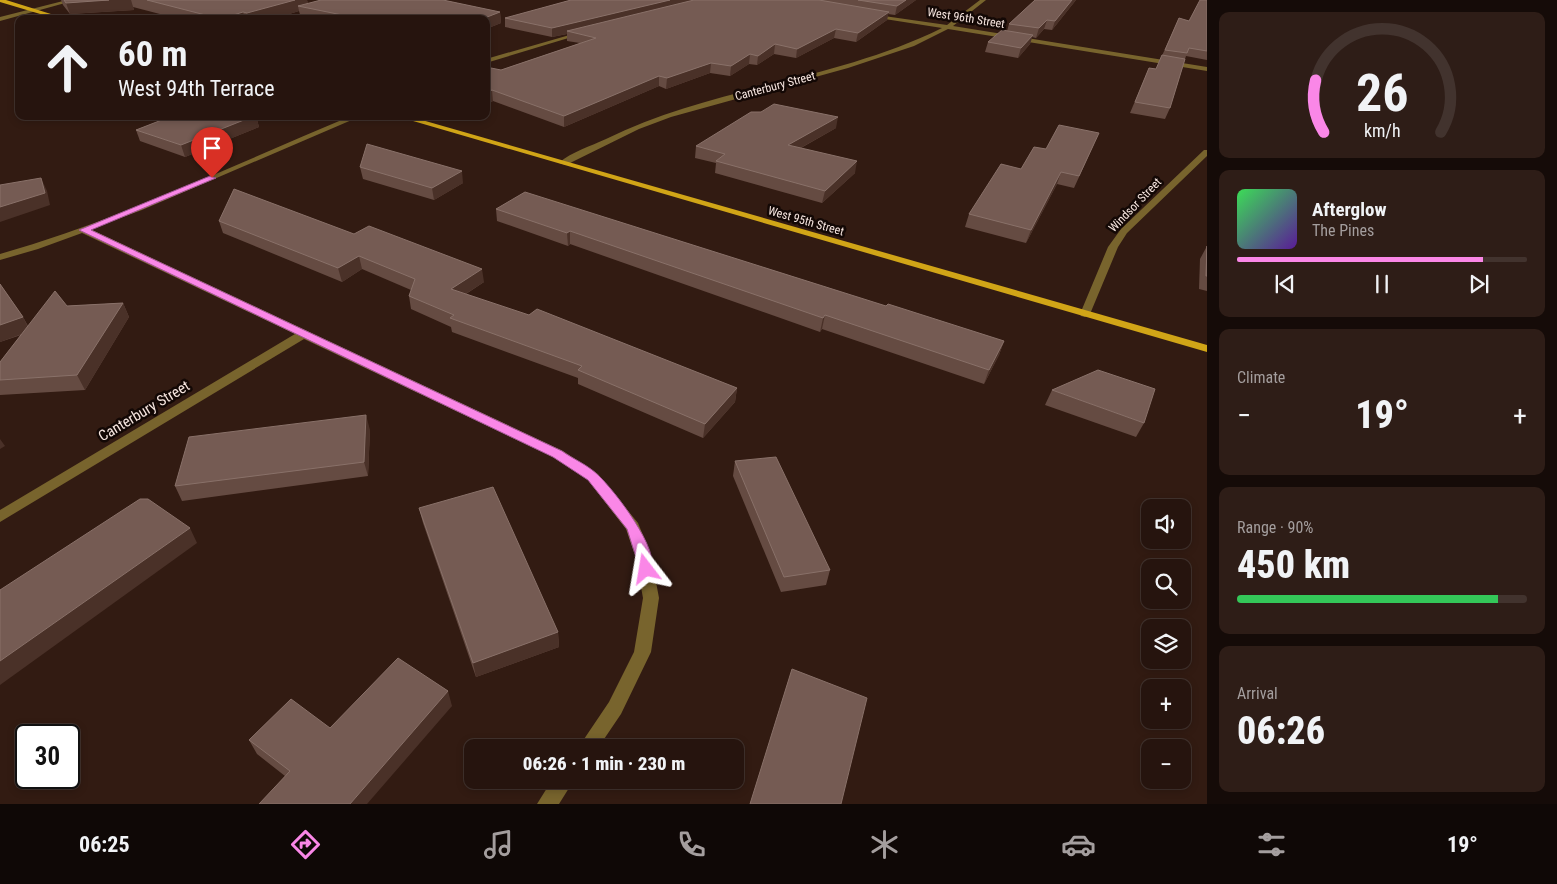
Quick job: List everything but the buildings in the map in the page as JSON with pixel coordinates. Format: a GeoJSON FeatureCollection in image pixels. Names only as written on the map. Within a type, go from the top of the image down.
{"type":"FeatureCollection","features":[{"type":"Feature","properties":{"kind":"main road"},"geometry":{"type":"LineString","coordinates":[[0,0],[50,15]]}},
{"type":"Feature","properties":{"kind":"main road","name":"West 95th Street"},"geometry":{"type":"LineString","coordinates":[[413,120],[1207,350]]}},
{"type":"Feature","properties":{"kind":"street"},"geometry":{"type":"LineString","coordinates":[[0,18],[73,0]]}},
{"type":"Feature","properties":{"kind":"street","name":"Canterbury Street"},"geometry":{"type":"LineString","coordinates":[[563,163],[636,127],[668,115],[884,56],[929,38],[948,27],[983,0]]}},
{"type":"Feature","properties":{"kind":"street","name":"West 96th Street"},"geometry":{"type":"LineString","coordinates":[[870,14],[1207,69]]}},
{"type":"Feature","properties":{"kind":"street"},"geometry":{"type":"LineString","coordinates":[[490,60],[590,31]]}},
{"type":"Feature","properties":{"kind":"street"},"geometry":{"type":"LineString","coordinates":[[0,257],[84,230],[140,208],[349,120]]}},
{"type":"Feature","properties":{"kind":"street","name":"Windsor Street"},"geometry":{"type":"LineString","coordinates":[[1085,314],[1113,247],[1124,231],[1207,152]]}},
{"type":"Feature","properties":{"kind":"street"},"geometry":{"type":"LineString","coordinates":[[84,230],[558,454],[593,477],[633,527],[643,555],[651,598],[642,652],[615,708],[593,739]]}},
{"type":"Feature","properties":{"kind":"street","name":"Canterbury Street"},"geometry":{"type":"LineString","coordinates":[[0,516],[304,334]]}},
{"type":"Feature","properties":{"kind":"street"},"geometry":{"type":"LineString","coordinates":[[547,804],[558,789]]}},
{"type":"Feature","properties":{"kind":"route"},"geometry":{"type":"LineString","coordinates":[[212,178],[84,230],[558,454],[593,477],[633,527],[646,569]]}}]}
